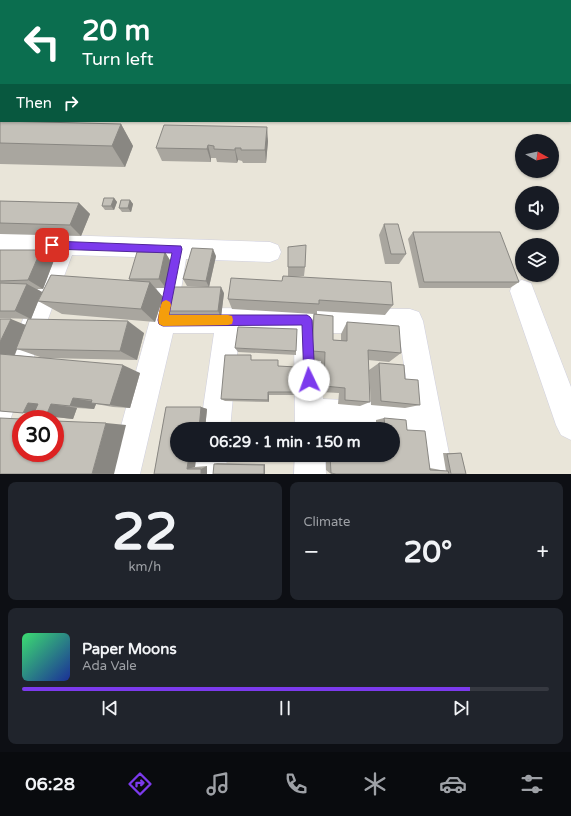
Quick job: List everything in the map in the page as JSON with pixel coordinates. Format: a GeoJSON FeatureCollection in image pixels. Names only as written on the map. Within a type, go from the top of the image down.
{"type":"FeatureCollection","features":[{"type":"Feature","properties":{"kind":"street"},"geometry":{"type":"LineString","coordinates":[[0,243],[270,252]]}},
{"type":"Feature","properties":{"kind":"street"},"geometry":{"type":"LineString","coordinates":[[0,410],[65,245]]}},
{"type":"Feature","properties":{"kind":"street"},"geometry":{"type":"LineString","coordinates":[[124,474],[163,320],[178,249]]}},
{"type":"Feature","properties":{"kind":"street"},"geometry":{"type":"LineString","coordinates":[[522,291],[571,425]]}},
{"type":"Feature","properties":{"kind":"street"},"geometry":{"type":"LineString","coordinates":[[163,320],[410,321],[437,474]]}},
{"type":"Feature","properties":{"kind":"street"},"geometry":{"type":"LineString","coordinates":[[216,422],[228,320]]}},
{"type":"Feature","properties":{"kind":"street"},"geometry":{"type":"LineString","coordinates":[[307,320],[310,421],[427,417]]}},
{"type":"Feature","properties":{"kind":"street"},"geometry":{"type":"LineString","coordinates":[[210,474],[211,462]]}},
{"type":"Feature","properties":{"kind":"street"},"geometry":{"type":"LineString","coordinates":[[310,462],[310,474]]}},
{"type":"Feature","properties":{"kind":"building"},"geometry":{"type":"Polygon","coordinates":[[[0,122],[121,124],[112,146],[0,143],[0,122]]]}},
{"type":"Feature","properties":{"kind":"building"},"geometry":{"type":"Polygon","coordinates":[[[164,125],[267,127],[265,150],[241,150],[241,148],[235,148],[235,150],[214,149],[214,146],[208,145],[207,149],[156,148],[164,125]]]}},
{"type":"Feature","properties":{"kind":"building"},"geometry":{"type":"Polygon","coordinates":[[[104,198],[114,198],[111,206],[102,206],[104,198]]]}},
{"type":"Feature","properties":{"kind":"building"},"geometry":{"type":"Polygon","coordinates":[[[121,200],[130,200],[128,208],[119,208],[121,200]]]}},
{"type":"Feature","properties":{"kind":"building"},"geometry":{"type":"Polygon","coordinates":[[[0,201],[79,203],[70,225],[0,223],[0,201]]]}},
{"type":"Feature","properties":{"kind":"building"},"geometry":{"type":"Polygon","coordinates":[[[384,224],[398,224],[406,254],[391,254],[384,224]]]}},
{"type":"Feature","properties":{"kind":"building"},"geometry":{"type":"Polygon","coordinates":[[[413,232],[500,232],[515,271],[515,282],[424,282],[413,232]]]}},
{"type":"Feature","properties":{"kind":"building"},"geometry":{"type":"Polygon","coordinates":[[[306,245],[305,267],[288,267],[288,247],[306,245]]]}},
{"type":"Feature","properties":{"kind":"building"},"geometry":{"type":"Polygon","coordinates":[[[192,248],[213,249],[206,281],[183,279],[192,248]]]}},
{"type":"Feature","properties":{"kind":"building"},"geometry":{"type":"Polygon","coordinates":[[[0,250],[41,250],[28,280],[0,281],[0,250]]]}},
{"type":"Feature","properties":{"kind":"building"},"geometry":{"type":"Polygon","coordinates":[[[137,252],[165,252],[159,279],[129,279],[137,252]]]}},
{"type":"Feature","properties":{"kind":"building"},"geometry":{"type":"Polygon","coordinates":[[[51,275],[150,282],[141,309],[38,301],[51,275]]]}},
{"type":"Feature","properties":{"kind":"building"},"geometry":{"type":"Polygon","coordinates":[[[283,276],[391,282],[393,305],[319,300],[319,304],[228,299],[231,278],[282,281],[283,276]]]}},
{"type":"Feature","properties":{"kind":"building"},"geometry":{"type":"Polygon","coordinates":[[[0,283],[27,284],[15,311],[0,311],[0,283]]]}},
{"type":"Feature","properties":{"kind":"building"},"geometry":{"type":"Polygon","coordinates":[[[171,287],[221,287],[218,311],[167,311],[171,287]]]}},
{"type":"Feature","properties":{"kind":"building"},"geometry":{"type":"Polygon","coordinates":[[[314,314],[333,316],[333,340],[347,341],[347,322],[399,326],[401,353],[368,350],[370,402],[345,400],[345,388],[324,386],[325,352],[312,351],[314,314]]]}},
{"type":"Feature","properties":{"kind":"building"},"geometry":{"type":"Polygon","coordinates":[[[0,319],[11,319],[0,342],[0,319]]]}},
{"type":"Feature","properties":{"kind":"building"},"geometry":{"type":"Polygon","coordinates":[[[28,319],[128,321],[120,351],[16,349],[28,319]]]}},
{"type":"Feature","properties":{"kind":"building"},"geometry":{"type":"Polygon","coordinates":[[[238,327],[297,329],[296,351],[235,348],[238,327]]]}},
{"type":"Feature","properties":{"kind":"building"},"geometry":{"type":"Polygon","coordinates":[[[0,354],[123,365],[110,405],[91,403],[92,400],[73,398],[70,406],[51,404],[48,410],[35,410],[38,404],[28,403],[24,410],[12,410],[12,412],[0,411],[0,354]]]}},
{"type":"Feature","properties":{"kind":"building"},"geometry":{"type":"Polygon","coordinates":[[[225,355],[251,355],[251,360],[278,360],[278,366],[296,367],[296,392],[268,392],[268,400],[221,399],[225,355]]]}},
{"type":"Feature","properties":{"kind":"building"},"geometry":{"type":"Polygon","coordinates":[[[379,363],[404,365],[405,379],[418,380],[420,405],[381,401],[379,363]]]}},
{"type":"Feature","properties":{"kind":"building"},"geometry":{"type":"Polygon","coordinates":[[[166,407],[201,407],[200,422],[170,422],[170,462],[188,462],[187,469],[201,469],[201,474],[154,474],[166,407]]]}},
{"type":"Feature","properties":{"kind":"building"},"geometry":{"type":"Polygon","coordinates":[[[0,418],[12,419],[12,462],[64,462],[64,421],[106,423],[92,474],[0,474],[0,418]]]}},
{"type":"Feature","properties":{"kind":"building"},"geometry":{"type":"Polygon","coordinates":[[[384,418],[406,420],[407,430],[425,431],[430,470],[448,471],[449,474],[331,473],[330,462],[400,462],[400,422],[384,422],[384,418]]]}},
{"type":"Feature","properties":{"kind":"building"},"geometry":{"type":"Polygon","coordinates":[[[461,453],[466,474],[451,474],[447,454],[461,453]]]}},
{"type":"Feature","properties":{"kind":"building"},"geometry":{"type":"Polygon","coordinates":[[[214,464],[264,465],[264,474],[213,474],[214,464]]]}},
{"type":"Feature","properties":{"kind":"slow traffic"},"geometry":{"type":"LineString","coordinates":[[166,305],[163,320],[228,320]]}},
{"type":"Feature","properties":{"kind":"route"},"geometry":{"type":"LineString","coordinates":[[52,245],[178,249],[163,320],[307,320],[309,380]]}}]}
